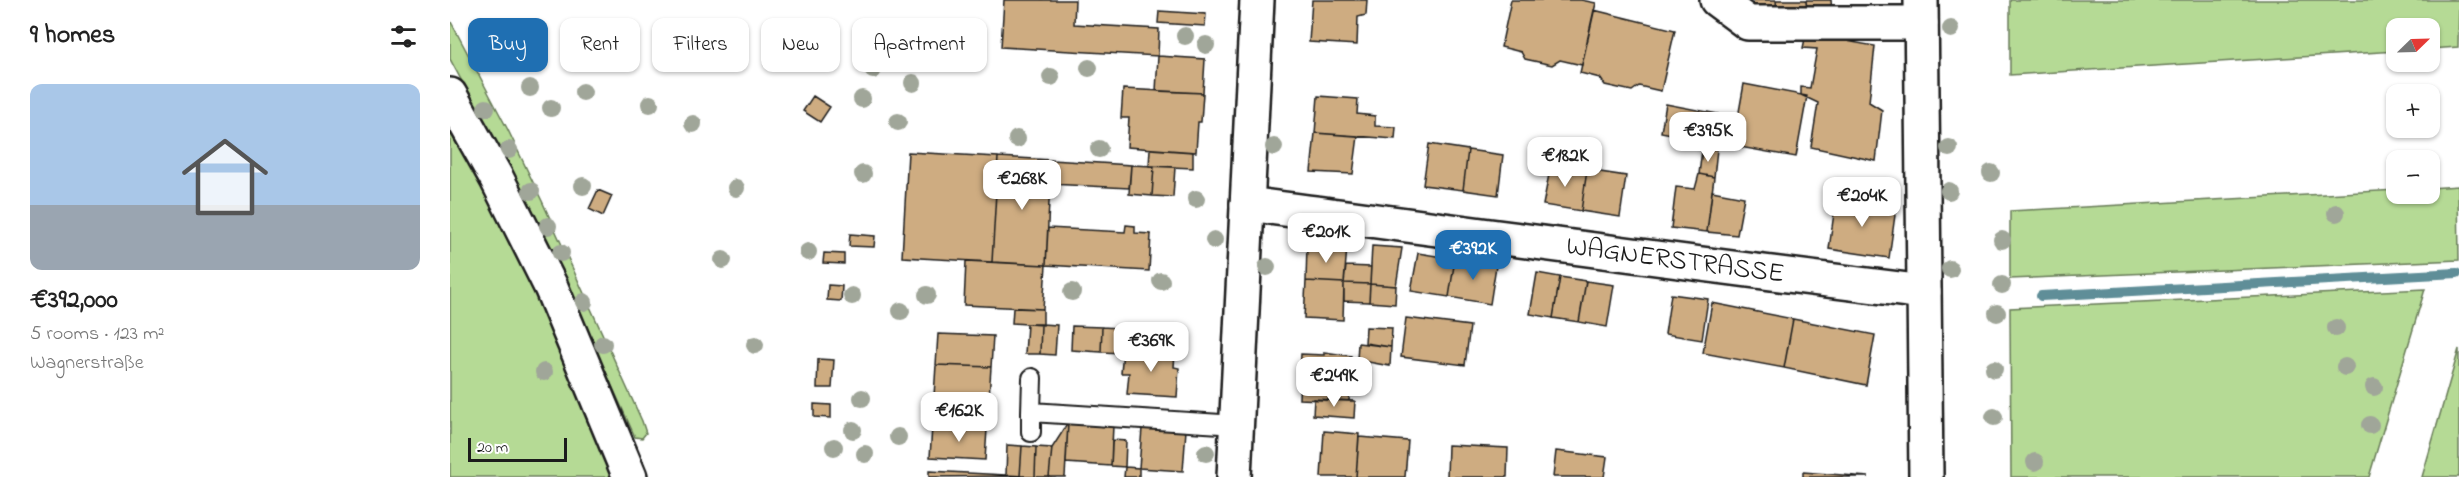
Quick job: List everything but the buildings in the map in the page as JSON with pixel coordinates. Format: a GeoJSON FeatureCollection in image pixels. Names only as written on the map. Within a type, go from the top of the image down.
{"type":"FeatureCollection","features":[{"type":"Feature","properties":{"kind":"street"},"geometry":{"type":"LineString","coordinates":[[1234,477],[1257,0]]}},
{"type":"Feature","properties":{"kind":"street"},"geometry":{"type":"LineString","coordinates":[[1717,0],[1748,23],[1921,11],[1926,477]]}},
{"type":"Feature","properties":{"kind":"street"},"geometry":{"type":"LineString","coordinates":[[450,95],[497,179],[551,287],[630,477]]}},
{"type":"Feature","properties":{"kind":"street","name":"WAGNERSTRASSE"},"geometry":{"type":"LineString","coordinates":[[1247,204],[1526,239],[1739,270],[1924,292]]}},
{"type":"Feature","properties":{"kind":"lane"},"geometry":{"type":"LineString","coordinates":[[1030,432],[1032,378]]}},
{"type":"Feature","properties":{"kind":"lane"},"geometry":{"type":"LineString","coordinates":[[1031,412],[1237,425]]}},
{"type":"Feature","properties":{"kind":"green space"},"geometry":{"type":"Polygon","coordinates":[[[2010,0],[2459,0],[2458,47],[2440,48],[2440,18],[2386,18],[2386,52],[2010,75],[2010,0]]]}},
{"type":"Feature","properties":{"kind":"green space"},"geometry":{"type":"Polygon","coordinates":[[[450,20],[468,54],[468,72],[477,72],[542,201],[642,421],[646,433],[642,438],[635,437],[544,235],[450,59],[450,20]]]}},
{"type":"Feature","properties":{"kind":"green space"},"geometry":{"type":"Polygon","coordinates":[[[450,129],[496,213],[546,317],[612,477],[450,477],[450,129]]]}},
{"type":"Feature","properties":{"kind":"green space"},"geometry":{"type":"Polygon","coordinates":[[[2458,186],[2459,260],[2010,279],[2010,211],[2386,191],[2386,204],[2440,204],[2440,187],[2458,186]]]}},
{"type":"Feature","properties":{"kind":"green space"},"geometry":{"type":"Polygon","coordinates":[[[2425,289],[2369,477],[2011,477],[2010,308],[2425,289]]]}},
{"type":"Feature","properties":{"kind":"green space"},"geometry":{"type":"Polygon","coordinates":[[[2459,349],[2459,477],[2422,477],[2459,349]]]}},
{"type":"Feature","properties":{"kind":"waterway"},"geometry":{"type":"LineString","coordinates":[[2041,296],[2457,273]]}}]}
